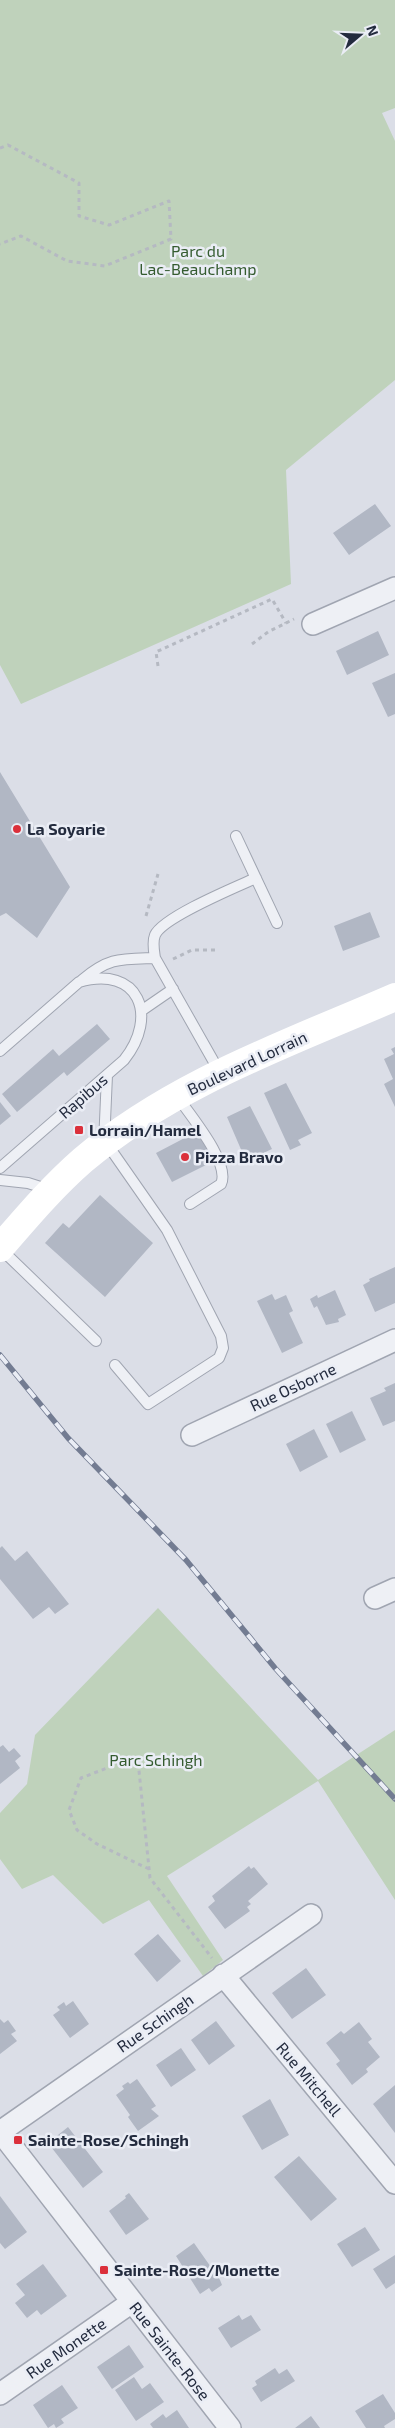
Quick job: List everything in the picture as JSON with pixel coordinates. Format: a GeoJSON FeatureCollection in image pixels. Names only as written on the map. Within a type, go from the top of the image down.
{"type":"FeatureCollection","features":[{"type":"Feature","properties":{"kind":"main road","name":"Boulevard Lorrain"},"geometry":{"type":"LineString","coordinates":[[0,1248],[51,1190],[104,1144],[176,1096],[220,1072],[395,997]]}},
{"type":"Feature","properties":{"kind":"street"},"geometry":{"type":"LineString","coordinates":[[313,624],[395,588]]}},
{"type":"Feature","properties":{"kind":"street","name":"Rue Osborne"},"geometry":{"type":"LineString","coordinates":[[192,1435],[395,1340]]}},
{"type":"Feature","properties":{"kind":"street"},"geometry":{"type":"LineString","coordinates":[[375,1598],[395,1589]]}},
{"type":"Feature","properties":{"kind":"street","name":"Rue Schingh"},"geometry":{"type":"LineString","coordinates":[[0,2132],[311,1914]]}},
{"type":"Feature","properties":{"kind":"street","name":"Rue Mitchell"},"geometry":{"type":"LineString","coordinates":[[223,1975],[395,2183]]}},
{"type":"Feature","properties":{"kind":"street","name":"Rue Sainte-Rose"},"geometry":{"type":"LineString","coordinates":[[0,2132],[230,2428]]}},
{"type":"Feature","properties":{"kind":"street","name":"Rue Monette"},"geometry":{"type":"LineString","coordinates":[[0,2394],[132,2302]]}},
{"type":"Feature","properties":{"kind":"lane"},"geometry":{"type":"LineString","coordinates":[[236,836],[277,923]]}},
{"type":"Feature","properties":{"kind":"lane"},"geometry":{"type":"LineString","coordinates":[[220,1072],[154,958],[155,935],[168,920],[256,878]]}},
{"type":"Feature","properties":{"kind":"lane"},"geometry":{"type":"LineString","coordinates":[[0,1051],[96,968],[119,958],[154,958]]}},
{"type":"Feature","properties":{"kind":"lane","name":"Rapibus"},"geometry":{"type":"LineString","coordinates":[[0,1168],[124,1060],[139,1039],[142,1026],[141,1011],[138,1000],[130,989],[117,980],[92,978],[79,982]]}},
{"type":"Feature","properties":{"kind":"lane"},"geometry":{"type":"LineString","coordinates":[[141,1011],[173,989]]}},
{"type":"Feature","properties":{"kind":"lane"},"geometry":{"type":"LineString","coordinates":[[107,1075],[104,1144],[114,1154],[167,1230],[221,1336],[223,1348],[219,1358],[148,1404],[115,1365]]}},
{"type":"Feature","properties":{"kind":"lane"},"geometry":{"type":"LineString","coordinates":[[176,1096],[204,1133],[220,1164],[223,1180],[221,1184],[190,1204]]}},
{"type":"Feature","properties":{"kind":"lane"},"geometry":{"type":"LineString","coordinates":[[0,1180],[28,1183],[51,1190]]}},
{"type":"Feature","properties":{"kind":"lane"},"geometry":{"type":"LineString","coordinates":[[0,1248],[12,1257],[96,1342]]}},
{"type":"Feature","properties":{"kind":"path"},"geometry":{"type":"LineString","coordinates":[[0,148],[8,145],[79,183],[79,216],[109,225],[169,201],[170,239],[106,266],[67,261],[21,236],[0,244]]}},
{"type":"Feature","properties":{"kind":"path"},"geometry":{"type":"LineString","coordinates":[[158,666],[156,652],[272,598],[286,623]]}},
{"type":"Feature","properties":{"kind":"path"},"geometry":{"type":"LineString","coordinates":[[146,916],[158,874]]}},
{"type":"Feature","properties":{"kind":"path"},"geometry":{"type":"LineString","coordinates":[[173,960],[192,950],[215,950]]}},
{"type":"Feature","properties":{"kind":"path"},"geometry":{"type":"LineString","coordinates":[[149,1869],[97,1844],[77,1830],[69,1810],[81,1778],[128,1760],[138,1762],[150,1878],[223,1975]]}},
{"type":"Feature","properties":{"kind":"green space","name":"Parc du Lac-Beauchamp"},"geometry":{"type":"Polygon","coordinates":[[[0,0],[395,0],[395,108],[382,113],[395,141],[395,380],[286,470],[291,584],[21,704],[0,665],[0,0]]]}},
{"type":"Feature","properties":{"kind":"green space","name":"Parc Schingh"},"geometry":{"type":"Polygon","coordinates":[[[158,1608],[318,1780],[395,1730],[395,1900],[318,1781],[167,1876],[223,1960],[203,1976],[149,1900],[103,1924],[53,1875],[22,1889],[0,1859],[0,1813],[27,1784],[35,1735],[158,1608]]]}},
{"type":"Feature","properties":{"kind":"building"},"geometry":{"type":"Polygon","coordinates":[[[375,504],[391,526],[349,555],[333,533],[375,504]]]}},
{"type":"Feature","properties":{"kind":"building"},"geometry":{"type":"Polygon","coordinates":[[[378,631],[389,655],[347,675],[336,651],[378,631]]]}},
{"type":"Feature","properties":{"kind":"building"},"geometry":{"type":"Polygon","coordinates":[[[395,673],[395,714],[388,717],[372,683],[395,673]]]}},
{"type":"Feature","properties":{"kind":"building","name":"La Soyarie"},"geometry":{"type":"Polygon","coordinates":[[[0,772],[70,887],[37,938],[6,913],[0,916],[0,772]]]}},
{"type":"Feature","properties":{"kind":"building"},"geometry":{"type":"Polygon","coordinates":[[[370,912],[380,937],[343,951],[334,926],[370,912]]]}},
{"type":"Feature","properties":{"kind":"building"},"geometry":{"type":"Polygon","coordinates":[[[97,1024],[110,1039],[67,1076],[64,1072],[17,1112],[2,1094],[53,1049],[59,1056],[97,1024]]]}},
{"type":"Feature","properties":{"kind":"building"},"geometry":{"type":"Polygon","coordinates":[[[395,1047],[395,1107],[384,1084],[393,1079],[384,1059],[394,1054],[391,1049],[395,1047]]]}},
{"type":"Feature","properties":{"kind":"building"},"geometry":{"type":"Polygon","coordinates":[[[286,1083],[312,1133],[298,1140],[301,1145],[290,1150],[264,1093],[286,1083]]]}},
{"type":"Feature","properties":{"kind":"building"},"geometry":{"type":"Polygon","coordinates":[[[0,1102],[11,1116],[0,1125],[0,1102]]]}},
{"type":"Feature","properties":{"kind":"building"},"geometry":{"type":"Polygon","coordinates":[[[250,1106],[272,1149],[246,1161],[227,1117],[250,1106]]]}},
{"type":"Feature","properties":{"kind":"building","name":"Pizza Bravo"},"geometry":{"type":"Polygon","coordinates":[[[198,1131],[214,1161],[172,1182],[156,1153],[198,1131]]]}},
{"type":"Feature","properties":{"kind":"building"},"geometry":{"type":"Polygon","coordinates":[[[100,1195],[153,1243],[105,1297],[45,1243],[63,1223],[69,1228],[100,1195]]]}},
{"type":"Feature","properties":{"kind":"building"},"geometry":{"type":"Polygon","coordinates":[[[395,1267],[395,1303],[375,1312],[363,1285],[370,1281],[369,1279],[395,1267]]]}},
{"type":"Feature","properties":{"kind":"building"},"geometry":{"type":"Polygon","coordinates":[[[335,1290],[346,1315],[338,1319],[339,1322],[326,1325],[317,1306],[314,1308],[310,1299],[317,1295],[318,1298],[335,1290]]]}},
{"type":"Feature","properties":{"kind":"building"},"geometry":{"type":"Polygon","coordinates":[[[272,1294],[275,1300],[286,1295],[293,1311],[289,1313],[303,1343],[282,1353],[257,1301],[272,1294]]]}},
{"type":"Feature","properties":{"kind":"building"},"geometry":{"type":"Polygon","coordinates":[[[395,1383],[395,1421],[383,1426],[370,1398],[386,1391],[384,1388],[395,1383]]]}},
{"type":"Feature","properties":{"kind":"building"},"geometry":{"type":"Polygon","coordinates":[[[352,1411],[366,1440],[340,1453],[326,1424],[352,1411]]]}},
{"type":"Feature","properties":{"kind":"building"},"geometry":{"type":"Polygon","coordinates":[[[314,1429],[328,1457],[300,1472],[286,1444],[314,1429]]]}},
{"type":"Feature","properties":{"kind":"building"},"geometry":{"type":"Polygon","coordinates":[[[2,1546],[15,1561],[27,1551],[69,1604],[55,1614],[49,1607],[33,1619],[0,1579],[0,1548],[2,1546]]]}},
{"type":"Feature","properties":{"kind":"building"},"geometry":{"type":"Polygon","coordinates":[[[3,1745],[9,1752],[14,1748],[21,1756],[15,1761],[20,1768],[0,1784],[0,1747],[3,1745]]]}},
{"type":"Feature","properties":{"kind":"building"},"geometry":{"type":"Polygon","coordinates":[[[249,1866],[251,1869],[254,1867],[268,1884],[248,1901],[251,1904],[247,1907],[250,1911],[225,1929],[208,1907],[215,1901],[212,1896],[249,1866]]]}},
{"type":"Feature","properties":{"kind":"building"},"geometry":{"type":"Polygon","coordinates":[[[158,1934],[181,1961],[157,1982],[134,1954],[158,1934]]]}},
{"type":"Feature","properties":{"kind":"building"},"geometry":{"type":"Polygon","coordinates":[[[306,1968],[326,1995],[292,2019],[272,1993],[306,1968]]]}},
{"type":"Feature","properties":{"kind":"building"},"geometry":{"type":"Polygon","coordinates":[[[73,2001],[89,2024],[70,2038],[53,2015],[60,2010],[57,2007],[64,2002],[66,2006],[73,2001]]]}},
{"type":"Feature","properties":{"kind":"building"},"geometry":{"type":"Polygon","coordinates":[[[0,2019],[4,2023],[8,2020],[16,2031],[11,2034],[17,2041],[0,2054],[0,2019]]]}},
{"type":"Feature","properties":{"kind":"building"},"geometry":{"type":"Polygon","coordinates":[[[216,2021],[235,2046],[209,2065],[191,2040],[216,2021]]]}},
{"type":"Feature","properties":{"kind":"building"},"geometry":{"type":"Polygon","coordinates":[[[359,2022],[372,2039],[368,2042],[380,2057],[366,2069],[368,2072],[352,2085],[336,2064],[340,2061],[326,2043],[341,2031],[344,2034],[359,2022]]]}},
{"type":"Feature","properties":{"kind":"building"},"geometry":{"type":"Polygon","coordinates":[[[181,2048],[196,2070],[171,2087],[156,2065],[181,2048]]]}},
{"type":"Feature","properties":{"kind":"building"},"geometry":{"type":"Polygon","coordinates":[[[137,2079],[156,2106],[151,2109],[159,2116],[138,2131],[128,2117],[130,2115],[116,2095],[124,2089],[122,2086],[128,2082],[130,2084],[137,2079]]]}},
{"type":"Feature","properties":{"kind":"building"},"geometry":{"type":"Polygon","coordinates":[[[395,2085],[395,2133],[373,2104],[395,2085]]]}},
{"type":"Feature","properties":{"kind":"building"},"geometry":{"type":"Polygon","coordinates":[[[270,2099],[289,2135],[262,2150],[242,2116],[270,2099]]]}},
{"type":"Feature","properties":{"kind":"building"},"geometry":{"type":"Polygon","coordinates":[[[68,2127],[103,2172],[83,2188],[48,2143],[68,2127]]]}},
{"type":"Feature","properties":{"kind":"building"},"geometry":{"type":"Polygon","coordinates":[[[299,2156],[337,2199],[311,2221],[274,2177],[299,2156]]]}},
{"type":"Feature","properties":{"kind":"building"},"geometry":{"type":"Polygon","coordinates":[[[129,2193],[149,2219],[126,2235],[109,2211],[126,2198],[125,2196],[129,2193]]]}},
{"type":"Feature","properties":{"kind":"building"},"geometry":{"type":"Polygon","coordinates":[[[0,2196],[27,2232],[5,2249],[0,2243],[0,2196]]]}},
{"type":"Feature","properties":{"kind":"building"},"geometry":{"type":"Polygon","coordinates":[[[365,2227],[380,2250],[352,2267],[337,2244],[365,2227]]]}},
{"type":"Feature","properties":{"kind":"building"},"geometry":{"type":"Polygon","coordinates":[[[194,2243],[222,2285],[212,2292],[209,2288],[200,2294],[176,2256],[194,2243]]]}},
{"type":"Feature","properties":{"kind":"building"},"geometry":{"type":"Polygon","coordinates":[[[395,2255],[395,2283],[386,2289],[373,2269],[395,2255]]]}},
{"type":"Feature","properties":{"kind":"building"},"geometry":{"type":"Polygon","coordinates":[[[43,2264],[67,2296],[41,2315],[37,2310],[27,2318],[15,2303],[25,2295],[16,2284],[43,2264]]]}},
{"type":"Feature","properties":{"kind":"building"},"geometry":{"type":"Polygon","coordinates":[[[239,2315],[242,2320],[251,2315],[261,2330],[231,2348],[218,2328],[239,2315]]]}},
{"type":"Feature","properties":{"kind":"building"},"geometry":{"type":"Polygon","coordinates":[[[129,2345],[144,2367],[112,2389],[97,2367],[129,2345]]]}},
{"type":"Feature","properties":{"kind":"building"},"geometry":{"type":"Polygon","coordinates":[[[275,2368],[279,2374],[287,2369],[295,2381],[261,2402],[252,2388],[257,2385],[255,2381],[275,2368]]]}},
{"type":"Feature","properties":{"kind":"building"},"geometry":{"type":"Polygon","coordinates":[[[134,2377],[142,2389],[150,2383],[164,2402],[136,2421],[115,2390],[134,2377]]]}},
{"type":"Feature","properties":{"kind":"building"},"geometry":{"type":"Polygon","coordinates":[[[62,2385],[78,2408],[61,2419],[64,2423],[56,2428],[54,2424],[48,2428],[33,2405],[62,2385]]]}},
{"type":"Feature","properties":{"kind":"building"},"geometry":{"type":"Polygon","coordinates":[[[383,2394],[395,2413],[395,2419],[384,2426],[385,2428],[366,2428],[355,2411],[383,2394]]]}},
{"type":"Feature","properties":{"kind":"building"},"geometry":{"type":"Polygon","coordinates":[[[177,2410],[189,2428],[153,2428],[150,2424],[163,2414],[166,2418],[177,2410]]]}},
{"type":"Feature","properties":{"kind":"building"},"geometry":{"type":"Polygon","coordinates":[[[311,2416],[320,2428],[295,2428],[311,2416]]]}},
{"type":"Feature","properties":{"kind":"railway"},"geometry":{"type":"LineString","coordinates":[[0,1355],[68,1438],[186,1560],[275,1668],[395,1799]]}},
{"type":"Feature","properties":{"kind":"place","name":"La Soyarie"},"geometry":{"type":"Point","coordinates":[17,829]}},
{"type":"Feature","properties":{"kind":"place","name":"Lorrain/Hamel"},"geometry":{"type":"Point","coordinates":[79,1130]}},
{"type":"Feature","properties":{"kind":"place","name":"Pizza Bravo"},"geometry":{"type":"Point","coordinates":[185,1157]}},
{"type":"Feature","properties":{"kind":"place","name":"Sainte-Rose/Schingh"},"geometry":{"type":"Point","coordinates":[18,2140]}},
{"type":"Feature","properties":{"kind":"place","name":"Sainte-Rose/Monette"},"geometry":{"type":"Point","coordinates":[104,2270]}}]}
